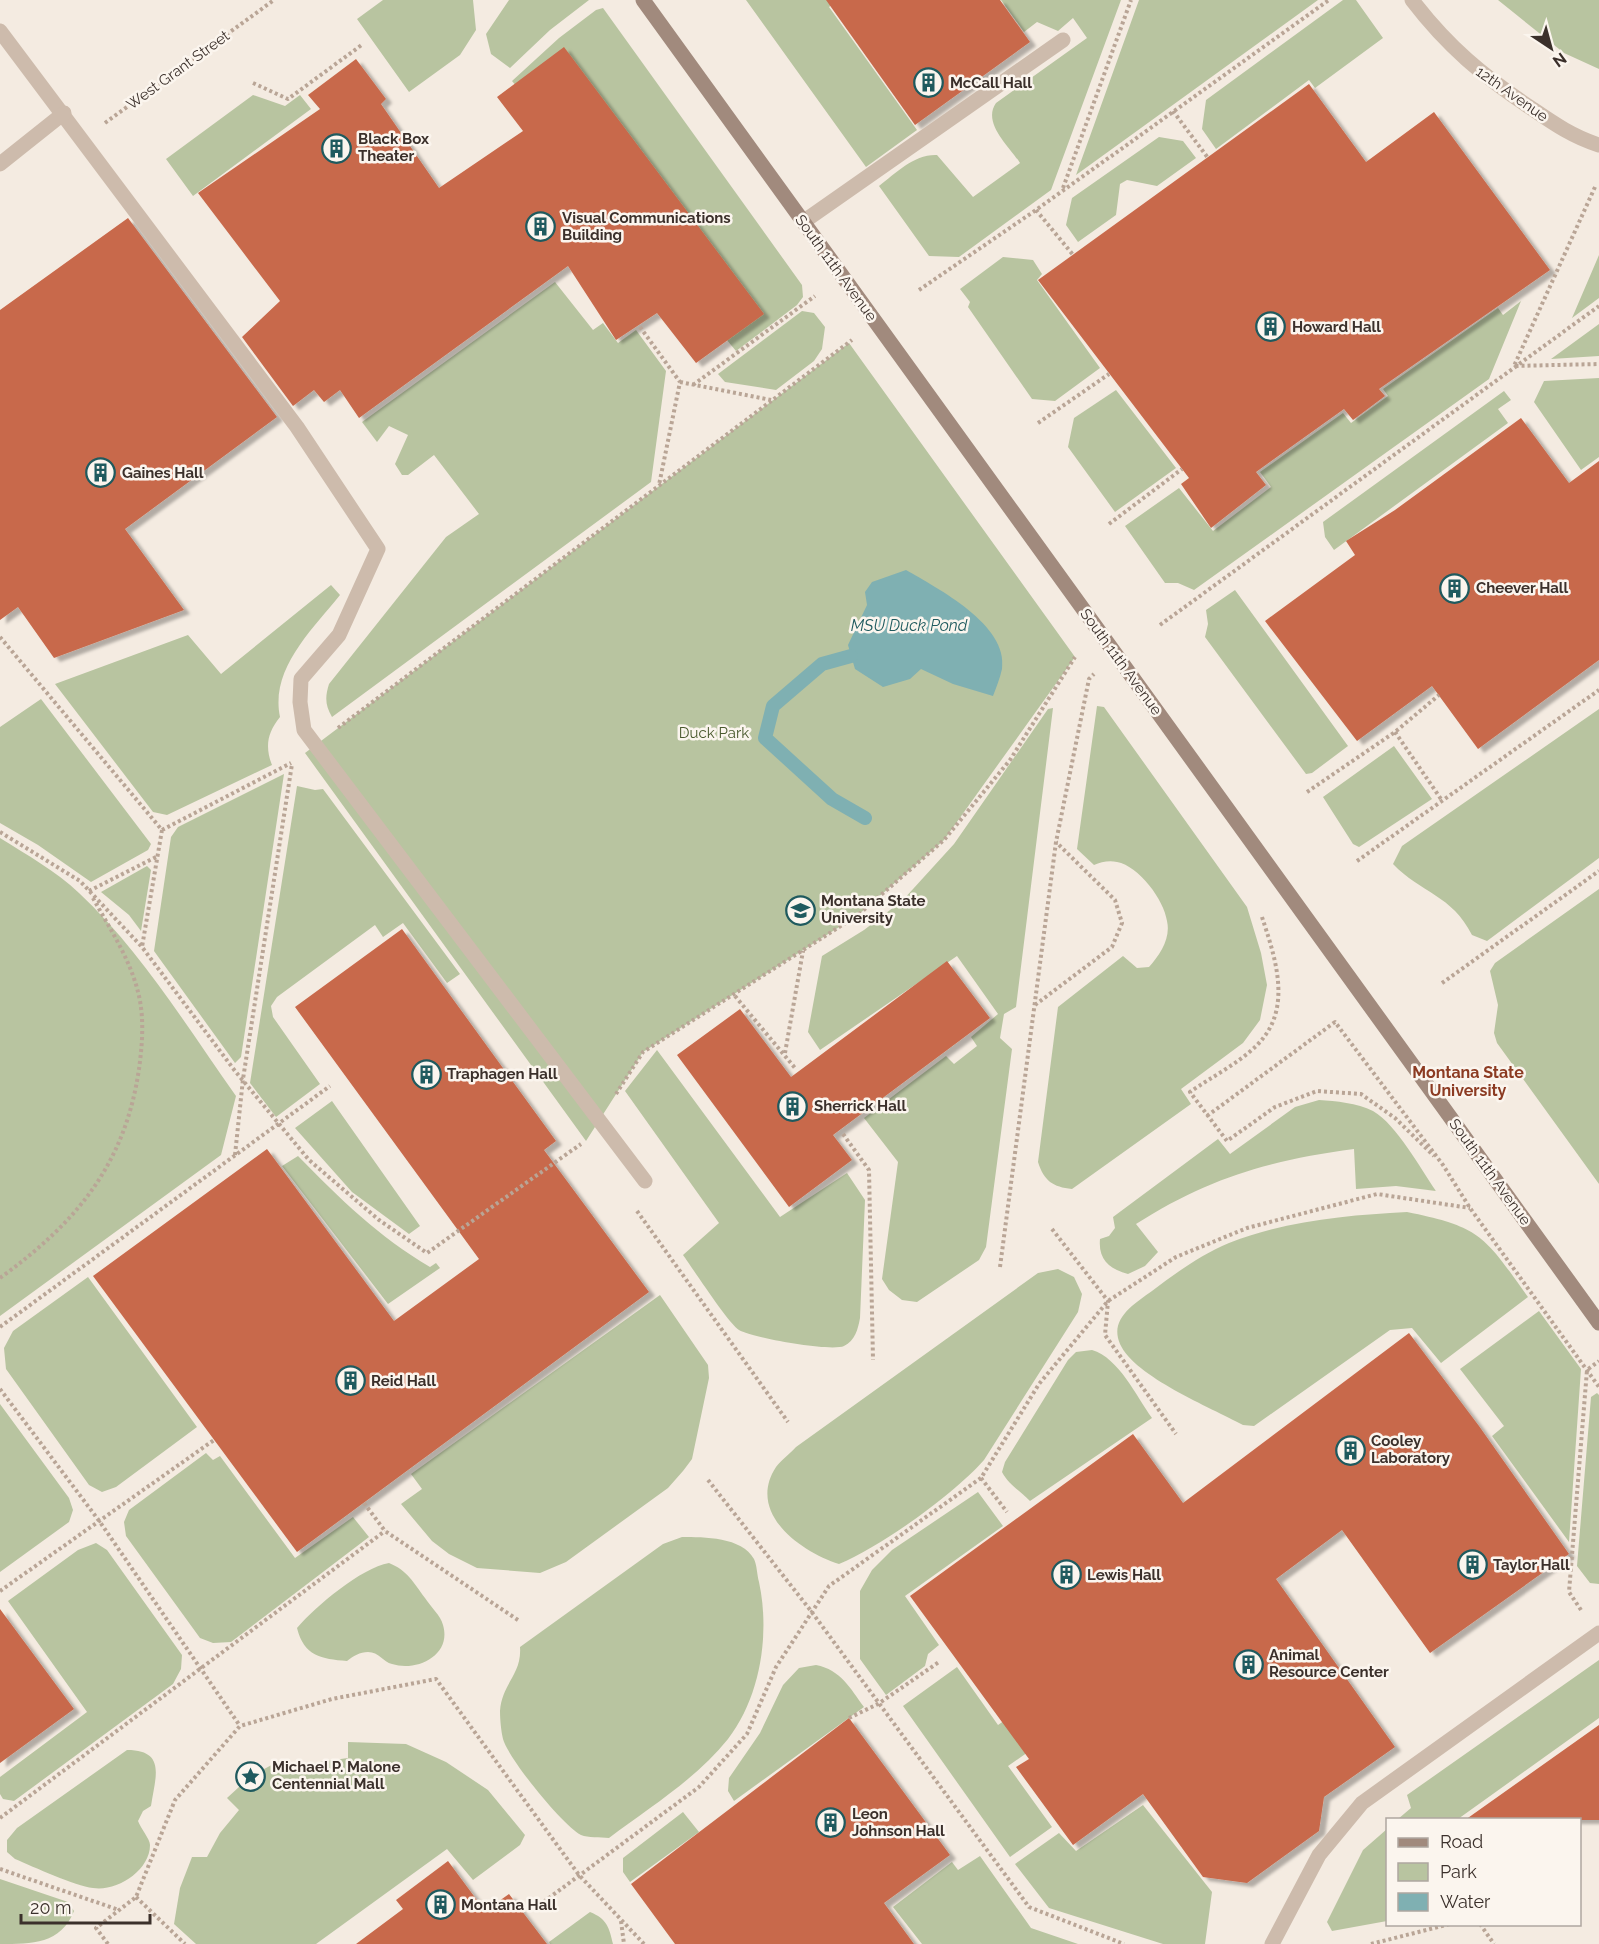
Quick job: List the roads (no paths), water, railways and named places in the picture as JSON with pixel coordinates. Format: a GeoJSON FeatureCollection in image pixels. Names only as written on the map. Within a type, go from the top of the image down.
{"type":"FeatureCollection","features":[{"type":"Feature","properties":{"kind":"street","name":"South 11th Avenue"},"geometry":{"type":"LineString","coordinates":[[643,0],[1599,1323]]}},
{"type":"Feature","properties":{"kind":"street","name":"12th Avenue"},"geometry":{"type":"LineString","coordinates":[[1413,0],[1430,23],[1482,75],[1575,137],[1599,145]]}},
{"type":"Feature","properties":{"kind":"street"},"geometry":{"type":"LineString","coordinates":[[0,31],[297,427],[378,549],[339,635],[301,679],[300,702],[304,730],[645,1181]]}},
{"type":"Feature","properties":{"kind":"street"},"geometry":{"type":"LineString","coordinates":[[803,222],[1063,40]]}},
{"type":"Feature","properties":{"kind":"street"},"geometry":{"type":"LineString","coordinates":[[0,164],[64,114]]}},
{"type":"Feature","properties":{"kind":"street"},"geometry":{"type":"LineString","coordinates":[[1272,1944],[1319,1855],[1362,1803],[1599,1634]]}},
{"type":"Feature","properties":{"kind":"water","name":"MSU Duck Pond"},"geometry":{"type":"Polygon","coordinates":[[[906,570],[968,610],[983,623],[994,638],[1001,653],[1002,669],[993,696],[953,684],[921,669],[910,679],[883,687],[855,669],[848,645],[867,605],[865,592],[872,582],[906,570]]]}},
{"type":"Feature","properties":{"kind":"waterway"},"geometry":{"type":"LineString","coordinates":[[851,656],[822,664],[773,706],[765,738],[832,799],[865,818]]}},
{"type":"Feature","properties":{"kind":"place","name":"McCall Hall"},"geometry":{"type":"Point","coordinates":[929,83]}},
{"type":"Feature","properties":{"kind":"place","name":"Black Box Theater"},"geometry":{"type":"Point","coordinates":[337,148]}},
{"type":"Feature","properties":{"kind":"place","name":"Visual Communications Building"},"geometry":{"type":"Point","coordinates":[541,227]}},
{"type":"Feature","properties":{"kind":"place","name":"Howard Hall"},"geometry":{"type":"Point","coordinates":[1271,327]}},
{"type":"Feature","properties":{"kind":"place","name":"Gaines Hall"},"geometry":{"type":"Point","coordinates":[101,473]}},
{"type":"Feature","properties":{"kind":"place","name":"Cheever Hall"},"geometry":{"type":"Point","coordinates":[1455,588]}},
{"type":"Feature","properties":{"kind":"place","name":"Montana State University"},"geometry":{"type":"Point","coordinates":[800,910]}},
{"type":"Feature","properties":{"kind":"place","name":"Traphagen Hall"},"geometry":{"type":"Point","coordinates":[426,1074]}},
{"type":"Feature","properties":{"kind":"place","name":"Sherrick Hall"},"geometry":{"type":"Point","coordinates":[793,1106]}},
{"type":"Feature","properties":{"kind":"place","name":"Reid Hall"},"geometry":{"type":"Point","coordinates":[350,1381]}},
{"type":"Feature","properties":{"kind":"place","name":"Cooley Laboratory"},"geometry":{"type":"Point","coordinates":[1350,1450]}},
{"type":"Feature","properties":{"kind":"place","name":"Taylor Hall"},"geometry":{"type":"Point","coordinates":[1472,1565]}},
{"type":"Feature","properties":{"kind":"place","name":"Lewis Hall"},"geometry":{"type":"Point","coordinates":[1066,1575]}},
{"type":"Feature","properties":{"kind":"place","name":"Animal Resource Center"},"geometry":{"type":"Point","coordinates":[1248,1664]}},
{"type":"Feature","properties":{"kind":"place","name":"Michael P. Malone Centennial Mall"},"geometry":{"type":"Point","coordinates":[251,1776]}},
{"type":"Feature","properties":{"kind":"place","name":"Leon Johnson Hall"},"geometry":{"type":"Point","coordinates":[831,1823]}},
{"type":"Feature","properties":{"kind":"place","name":"Montana Hall"},"geometry":{"type":"Point","coordinates":[440,1905]}},
{"type":"Feature","properties":{"kind":"district","name":"Montana State University"},"geometry":{"type":"Point","coordinates":[1468,1081]}},
{"type":"Feature","properties":{"kind":"park label","name":"Duck Park"},"geometry":{"type":"Point","coordinates":[714,733]}}]}
